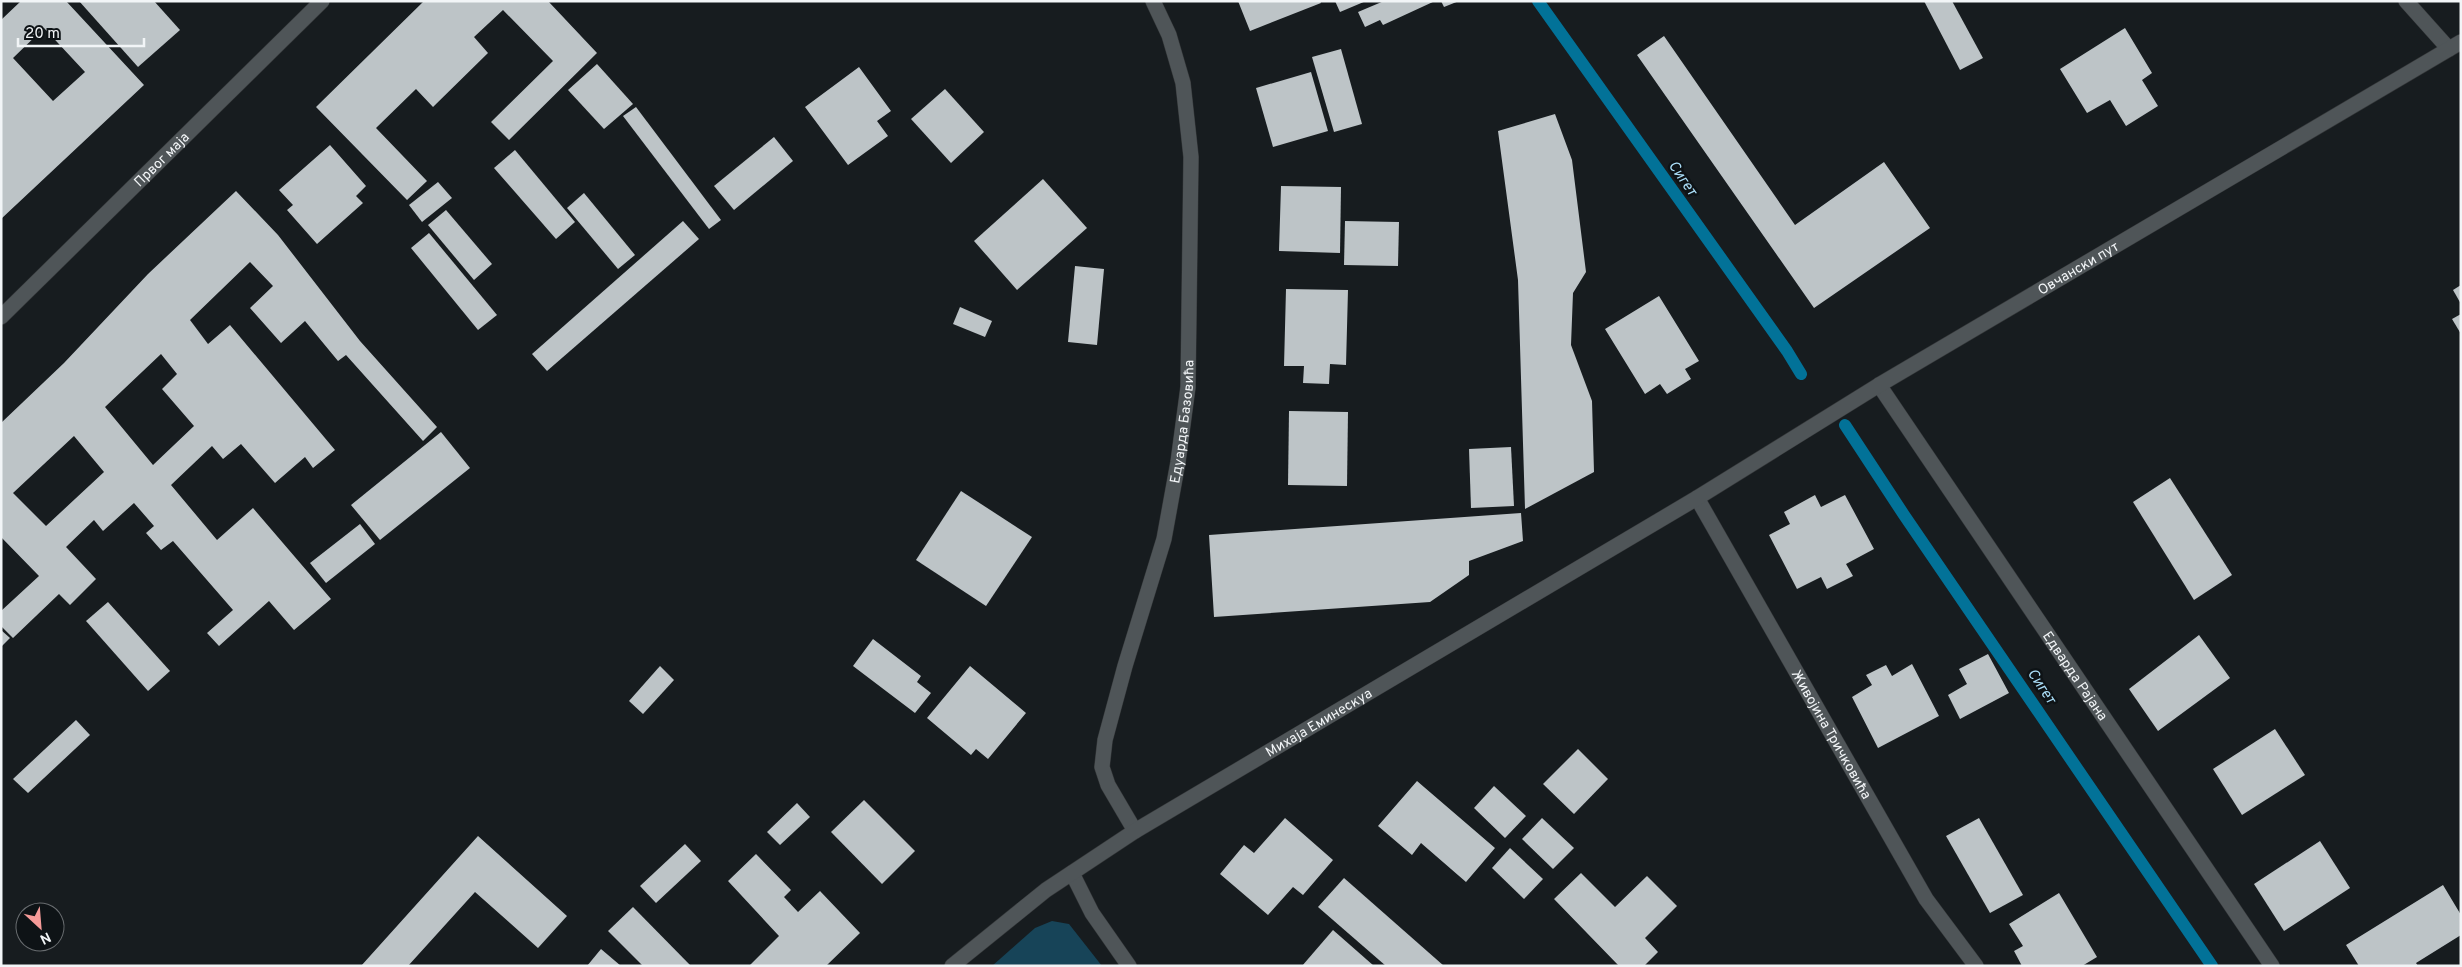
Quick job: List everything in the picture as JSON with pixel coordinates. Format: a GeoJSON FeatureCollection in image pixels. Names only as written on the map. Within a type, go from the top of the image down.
{"type":"FeatureCollection","features":[{"type":"Feature","properties":{"kind":"street","name":"Првог маја"},"geometry":{"type":"LineString","coordinates":[[1,317],[322,1]]}},
{"type":"Feature","properties":{"kind":"street","name":"Едуарда Базовића"},"geometry":{"type":"LineString","coordinates":[[1135,831],[1108,785],[1102,767],[1105,740],[1125,666],[1164,539],[1178,462],[1188,387],[1191,158],[1183,83],[1169,35],[1153,1]]}},
{"type":"Feature","properties":{"kind":"street"},"geometry":{"type":"LineString","coordinates":[[2406,1],[2455,46]]}},
{"type":"Feature","properties":{"kind":"street","name":"Овчански пут"},"geometry":{"type":"LineString","coordinates":[[1697,498],[1879,385],[2455,46]]}},
{"type":"Feature","properties":{"kind":"street","name":"Едварда Рајана"},"geometry":{"type":"LineString","coordinates":[[1879,385],[2272,966]]}},
{"type":"Feature","properties":{"kind":"street","name":"Михаја Еминескуа"},"geometry":{"type":"LineString","coordinates":[[952,966],[1046,890],[1135,831],[1697,498]]}},
{"type":"Feature","properties":{"kind":"street","name":"Живојина Тричковића"},"geometry":{"type":"LineString","coordinates":[[1697,498],[1926,899],[1976,966]]}},
{"type":"Feature","properties":{"kind":"street"},"geometry":{"type":"LineString","coordinates":[[1072,873],[1092,912],[1130,966]]}},
{"type":"Feature","properties":{"kind":"shaded area"},"geometry":{"type":"Polygon","coordinates":[[[1052,921],[1069,924],[1102,966],[992,966],[1035,928],[1052,921]]]}},
{"type":"Feature","properties":{"kind":"building"},"geometry":{"type":"Polygon","coordinates":[[[21,1],[66,1],[144,85],[1,219],[1,20],[21,1]],[[44,28],[13,58],[53,101],[85,72],[44,28]]]}},
{"type":"Feature","properties":{"kind":"building"},"geometry":{"type":"Polygon","coordinates":[[[79,1],[154,1],[180,30],[138,67],[79,1]]]}},
{"type":"Feature","properties":{"kind":"building"},"geometry":{"type":"Polygon","coordinates":[[[424,1],[548,1],[597,53],[509,140],[491,122],[553,61],[503,10],[474,37],[488,53],[433,107],[416,89],[376,128],[427,181],[407,200],[316,107],[424,1]]]}},
{"type":"Feature","properties":{"kind":"building"},"geometry":{"type":"Polygon","coordinates":[[[1238,1],[1320,1],[1321,3],[1250,31],[1238,1]]]}},
{"type":"Feature","properties":{"kind":"building"},"geometry":{"type":"Polygon","coordinates":[[[1335,1],[1366,1],[1340,12],[1335,1]]]}},
{"type":"Feature","properties":{"kind":"building"},"geometry":{"type":"Polygon","coordinates":[[[1384,1],[1435,1],[1383,25],[1380,20],[1365,27],[1358,12],[1384,1]]]}},
{"type":"Feature","properties":{"kind":"building"},"geometry":{"type":"Polygon","coordinates":[[[1441,1],[1459,1],[1444,7],[1441,1]]]}},
{"type":"Feature","properties":{"kind":"building"},"geometry":{"type":"Polygon","coordinates":[[[1924,1],[1952,1],[1983,58],[1960,70],[1924,1]]]}},
{"type":"Feature","properties":{"kind":"building"},"geometry":{"type":"Polygon","coordinates":[[[2125,28],[2152,73],[2142,80],[2158,106],[2126,126],[2110,100],[2087,113],[2060,69],[2125,28]]]}},
{"type":"Feature","properties":{"kind":"building"},"geometry":{"type":"Polygon","coordinates":[[[1664,36],[1795,225],[1884,162],[1930,228],[1814,308],[1637,55],[1664,36]]]}},
{"type":"Feature","properties":{"kind":"building"},"geometry":{"type":"Polygon","coordinates":[[[1341,49],[1362,124],[1334,132],[1312,57],[1341,49]]]}},
{"type":"Feature","properties":{"kind":"building"},"geometry":{"type":"Polygon","coordinates":[[[597,64],[633,104],[604,129],[568,90],[597,64]]]}},
{"type":"Feature","properties":{"kind":"building"},"geometry":{"type":"Polygon","coordinates":[[[859,67],[891,111],[877,121],[888,136],[848,165],[805,107],[859,67]]]}},
{"type":"Feature","properties":{"kind":"building"},"geometry":{"type":"Polygon","coordinates":[[[1311,72],[1328,131],[1273,147],[1256,88],[1311,72]]]}},
{"type":"Feature","properties":{"kind":"building"},"geometry":{"type":"Polygon","coordinates":[[[945,89],[984,132],[951,163],[911,119],[945,89]]]}},
{"type":"Feature","properties":{"kind":"building"},"geometry":{"type":"Polygon","coordinates":[[[636,107],[721,220],[709,229],[623,116],[636,107]]]}},
{"type":"Feature","properties":{"kind":"building"},"geometry":{"type":"Polygon","coordinates":[[[1555,114],[1572,160],[1586,272],[1573,293],[1571,345],[1592,401],[1594,472],[1525,509],[1518,280],[1498,131],[1555,114]]]}},
{"type":"Feature","properties":{"kind":"building"},"geometry":{"type":"Polygon","coordinates":[[[774,137],[793,161],[734,210],[714,186],[774,137]]]}},
{"type":"Feature","properties":{"kind":"building"},"geometry":{"type":"Polygon","coordinates":[[[330,145],[366,186],[356,196],[363,203],[317,244],[287,210],[293,205],[279,190],[330,145]]]}},
{"type":"Feature","properties":{"kind":"building"},"geometry":{"type":"Polygon","coordinates":[[[515,150],[575,222],[556,239],[494,168],[515,150]]]}},
{"type":"Feature","properties":{"kind":"building"},"geometry":{"type":"Polygon","coordinates":[[[1043,179],[1087,228],[1017,290],[974,241],[1043,179]]]}},
{"type":"Feature","properties":{"kind":"building"},"geometry":{"type":"Polygon","coordinates":[[[438,182],[452,198],[422,222],[409,205],[438,182]]]}},
{"type":"Feature","properties":{"kind":"building"},"geometry":{"type":"Polygon","coordinates":[[[1281,186],[1341,187],[1340,253],[1279,251],[1281,186]]]}},
{"type":"Feature","properties":{"kind":"building"},"geometry":{"type":"Polygon","coordinates":[[[236,191],[278,235],[360,341],[437,427],[423,441],[346,355],[338,361],[305,321],[281,343],[250,308],[273,286],[250,262],[190,320],[208,344],[230,325],[335,450],[313,468],[305,457],[275,483],[241,444],[223,459],[212,446],[171,485],[217,540],[253,508],[331,599],[294,630],[269,601],[219,646],[207,633],[233,610],[173,541],[161,550],[146,533],[154,526],[134,503],[103,531],[94,520],[66,547],[96,579],[70,605],[59,594],[13,638],[1,626],[1,611],[39,576],[1,537],[1,423],[64,363],[148,274],[236,191]],[[161,354],[105,407],[153,465],[194,426],[162,389],[177,374],[161,354]],[[74,436],[13,493],[46,526],[104,472],[74,436]]]}},
{"type":"Feature","properties":{"kind":"building"},"geometry":{"type":"Polygon","coordinates":[[[584,193],[635,255],[618,269],[567,208],[584,193]]]}},
{"type":"Feature","properties":{"kind":"building"},"geometry":{"type":"Polygon","coordinates":[[[446,210],[492,264],[474,280],[428,225],[446,210]]]}},
{"type":"Feature","properties":{"kind":"building"},"geometry":{"type":"Polygon","coordinates":[[[683,221],[699,239],[547,371],[532,354],[683,221]]]}},
{"type":"Feature","properties":{"kind":"building"},"geometry":{"type":"Polygon","coordinates":[[[1345,221],[1399,222],[1398,266],[1344,265],[1345,221]]]}},
{"type":"Feature","properties":{"kind":"building"},"geometry":{"type":"Polygon","coordinates":[[[429,233],[497,315],[478,330],[411,248],[429,233]]]}},
{"type":"Feature","properties":{"kind":"building"},"geometry":{"type":"Polygon","coordinates":[[[1075,266],[1104,269],[1097,345],[1068,342],[1075,266]]]}},
{"type":"Feature","properties":{"kind":"building"},"geometry":{"type":"Polygon","coordinates":[[[2461,285],[2461,304],[2453,290],[2461,285]]]}},
{"type":"Feature","properties":{"kind":"building"},"geometry":{"type":"Polygon","coordinates":[[[1286,289],[1348,290],[1346,365],[1330,364],[1329,384],[1303,383],[1304,366],[1284,366],[1286,289]]]}},
{"type":"Feature","properties":{"kind":"building"},"geometry":{"type":"Polygon","coordinates":[[[1659,296],[1699,361],[1685,369],[1691,379],[1667,394],[1660,384],[1645,394],[1605,329],[1659,296]]]}},
{"type":"Feature","properties":{"kind":"building"},"geometry":{"type":"Polygon","coordinates":[[[960,307],[992,321],[985,337],[953,324],[960,307]]]}},
{"type":"Feature","properties":{"kind":"building"},"geometry":{"type":"Polygon","coordinates":[[[2461,314],[2461,334],[2452,319],[2461,314]]]}},
{"type":"Feature","properties":{"kind":"building"},"geometry":{"type":"Polygon","coordinates":[[[1289,411],[1348,412],[1347,486],[1288,485],[1289,411]]]}},
{"type":"Feature","properties":{"kind":"building"},"geometry":{"type":"Polygon","coordinates":[[[441,432],[470,468],[380,540],[351,505],[441,432]]]}},
{"type":"Feature","properties":{"kind":"building"},"geometry":{"type":"Polygon","coordinates":[[[1511,447],[1514,506],[1471,508],[1469,449],[1511,447]]]}},
{"type":"Feature","properties":{"kind":"building"},"geometry":{"type":"Polygon","coordinates":[[[2170,478],[2232,575],[2194,600],[2133,502],[2170,478]]]}},
{"type":"Feature","properties":{"kind":"building"},"geometry":{"type":"Polygon","coordinates":[[[961,491],[1032,537],[986,606],[916,560],[961,491]]]}},
{"type":"Feature","properties":{"kind":"building"},"geometry":{"type":"Polygon","coordinates":[[[1815,495],[1821,507],[1845,495],[1874,549],[1846,564],[1853,576],[1827,589],[1821,577],[1797,589],[1769,535],[1790,524],[1784,512],[1815,495]]]}},
{"type":"Feature","properties":{"kind":"building"},"geometry":{"type":"Polygon","coordinates":[[[1521,513],[1523,541],[1469,561],[1469,575],[1430,602],[1214,617],[1209,535],[1521,513]]]}},
{"type":"Feature","properties":{"kind":"building"},"geometry":{"type":"Polygon","coordinates":[[[360,524],[375,544],[326,583],[310,563],[360,524]]]}},
{"type":"Feature","properties":{"kind":"building"},"geometry":{"type":"Polygon","coordinates":[[[108,602],[170,671],[148,691],[86,621],[108,602]]]}},
{"type":"Feature","properties":{"kind":"building"},"geometry":{"type":"Polygon","coordinates":[[[1,630],[10,638],[1,647],[1,630]]]}},
{"type":"Feature","properties":{"kind":"building"},"geometry":{"type":"Polygon","coordinates":[[[2199,635],[2230,678],[2158,731],[2129,689],[2199,635]]]}},
{"type":"Feature","properties":{"kind":"building"},"geometry":{"type":"Polygon","coordinates":[[[873,639],[921,676],[917,682],[931,693],[915,713],[853,666],[873,639]]]}},
{"type":"Feature","properties":{"kind":"building"},"geometry":{"type":"Polygon","coordinates":[[[1988,654],[2009,693],[1960,719],[1948,695],[1967,684],[1959,669],[1988,654]]]}},
{"type":"Feature","properties":{"kind":"building"},"geometry":{"type":"Polygon","coordinates":[[[1912,664],[1939,716],[1878,748],[1852,697],[1872,685],[1866,675],[1886,665],[1892,676],[1912,664]]]}},
{"type":"Feature","properties":{"kind":"building"},"geometry":{"type":"Polygon","coordinates":[[[660,666],[674,680],[643,714],[629,701],[660,666]]]}},
{"type":"Feature","properties":{"kind":"building"},"geometry":{"type":"Polygon","coordinates":[[[970,666],[1026,713],[988,759],[976,749],[971,755],[927,718],[970,666]]]}},
{"type":"Feature","properties":{"kind":"building"},"geometry":{"type":"Polygon","coordinates":[[[76,720],[90,735],[28,793],[13,779],[76,720]]]}},
{"type":"Feature","properties":{"kind":"building"},"geometry":{"type":"Polygon","coordinates":[[[2275,729],[2305,775],[2242,815],[2213,769],[2275,729]]]}},
{"type":"Feature","properties":{"kind":"building"},"geometry":{"type":"Polygon","coordinates":[[[1578,749],[1608,779],[1574,814],[1543,784],[1578,749]]]}},
{"type":"Feature","properties":{"kind":"building"},"geometry":{"type":"Polygon","coordinates":[[[1417,781],[1495,848],[1466,882],[1421,843],[1412,855],[1378,826],[1417,781]]]}},
{"type":"Feature","properties":{"kind":"building"},"geometry":{"type":"Polygon","coordinates":[[[1494,786],[1526,816],[1505,838],[1474,808],[1494,786]]]}},
{"type":"Feature","properties":{"kind":"building"},"geometry":{"type":"Polygon","coordinates":[[[864,800],[915,851],[882,884],[831,832],[864,800]]]}},
{"type":"Feature","properties":{"kind":"building"},"geometry":{"type":"Polygon","coordinates":[[[797,803],[810,817],[780,845],[767,832],[797,803]]]}},
{"type":"Feature","properties":{"kind":"building"},"geometry":{"type":"Polygon","coordinates":[[[1285,818],[1333,860],[1303,895],[1293,887],[1268,915],[1220,874],[1244,845],[1254,853],[1285,818]]]}},
{"type":"Feature","properties":{"kind":"building"},"geometry":{"type":"Polygon","coordinates":[[[1542,818],[1574,848],[1553,869],[1522,839],[1542,818]]]}},
{"type":"Feature","properties":{"kind":"building"},"geometry":{"type":"Polygon","coordinates":[[[1979,818],[2023,895],[1990,913],[1946,836],[1979,818]]]}},
{"type":"Feature","properties":{"kind":"building"},"geometry":{"type":"Polygon","coordinates":[[[478,836],[567,916],[538,948],[475,892],[408,966],[361,966],[478,836]]]}},
{"type":"Feature","properties":{"kind":"building"},"geometry":{"type":"Polygon","coordinates":[[[2320,841],[2350,888],[2284,931],[2254,884],[2320,841]]]}},
{"type":"Feature","properties":{"kind":"building"},"geometry":{"type":"Polygon","coordinates":[[[685,844],[701,861],[656,903],[640,886],[685,844]]]}},
{"type":"Feature","properties":{"kind":"building"},"geometry":{"type":"Polygon","coordinates":[[[1510,848],[1543,879],[1524,899],[1492,868],[1510,848]]]}},
{"type":"Feature","properties":{"kind":"building"},"geometry":{"type":"Polygon","coordinates":[[[756,854],[791,890],[784,897],[798,912],[820,891],[860,933],[826,966],[749,966],[779,936],[728,881],[756,854]]]}},
{"type":"Feature","properties":{"kind":"building"},"geometry":{"type":"Polygon","coordinates":[[[1581,873],[1615,907],[1647,876],[1677,906],[1645,938],[1658,952],[1644,966],[1619,966],[1554,899],[1581,873]]]}},
{"type":"Feature","properties":{"kind":"building"},"geometry":{"type":"Polygon","coordinates":[[[1344,878],[1444,966],[1386,966],[1318,907],[1344,878]]]}},
{"type":"Feature","properties":{"kind":"building"},"geometry":{"type":"Polygon","coordinates":[[[2443,885],[2461,915],[2461,935],[2416,963],[2418,966],[2359,966],[2346,945],[2443,885]]]}},
{"type":"Feature","properties":{"kind":"building"},"geometry":{"type":"Polygon","coordinates":[[[2059,893],[2097,957],[2082,966],[2022,966],[2014,951],[2023,946],[2009,924],[2059,893]]]}},
{"type":"Feature","properties":{"kind":"building"},"geometry":{"type":"Polygon","coordinates":[[[633,907],[691,966],[643,966],[608,931],[633,907]]]}},
{"type":"Feature","properties":{"kind":"building"},"geometry":{"type":"Polygon","coordinates":[[[1333,930],[1374,966],[1302,966],[1333,930]]]}},
{"type":"Feature","properties":{"kind":"building"},"geometry":{"type":"Polygon","coordinates":[[[601,949],[621,966],[587,966],[601,949]]]}},
{"type":"Feature","properties":{"kind":"waterway","name":"Сигет"},"geometry":{"type":"LineString","coordinates":[[1538,1],[1787,351],[1801,374]]}},
{"type":"Feature","properties":{"kind":"waterway","name":"Сигет"},"geometry":{"type":"LineString","coordinates":[[1845,425],[1904,515],[2212,966]]}}]}
